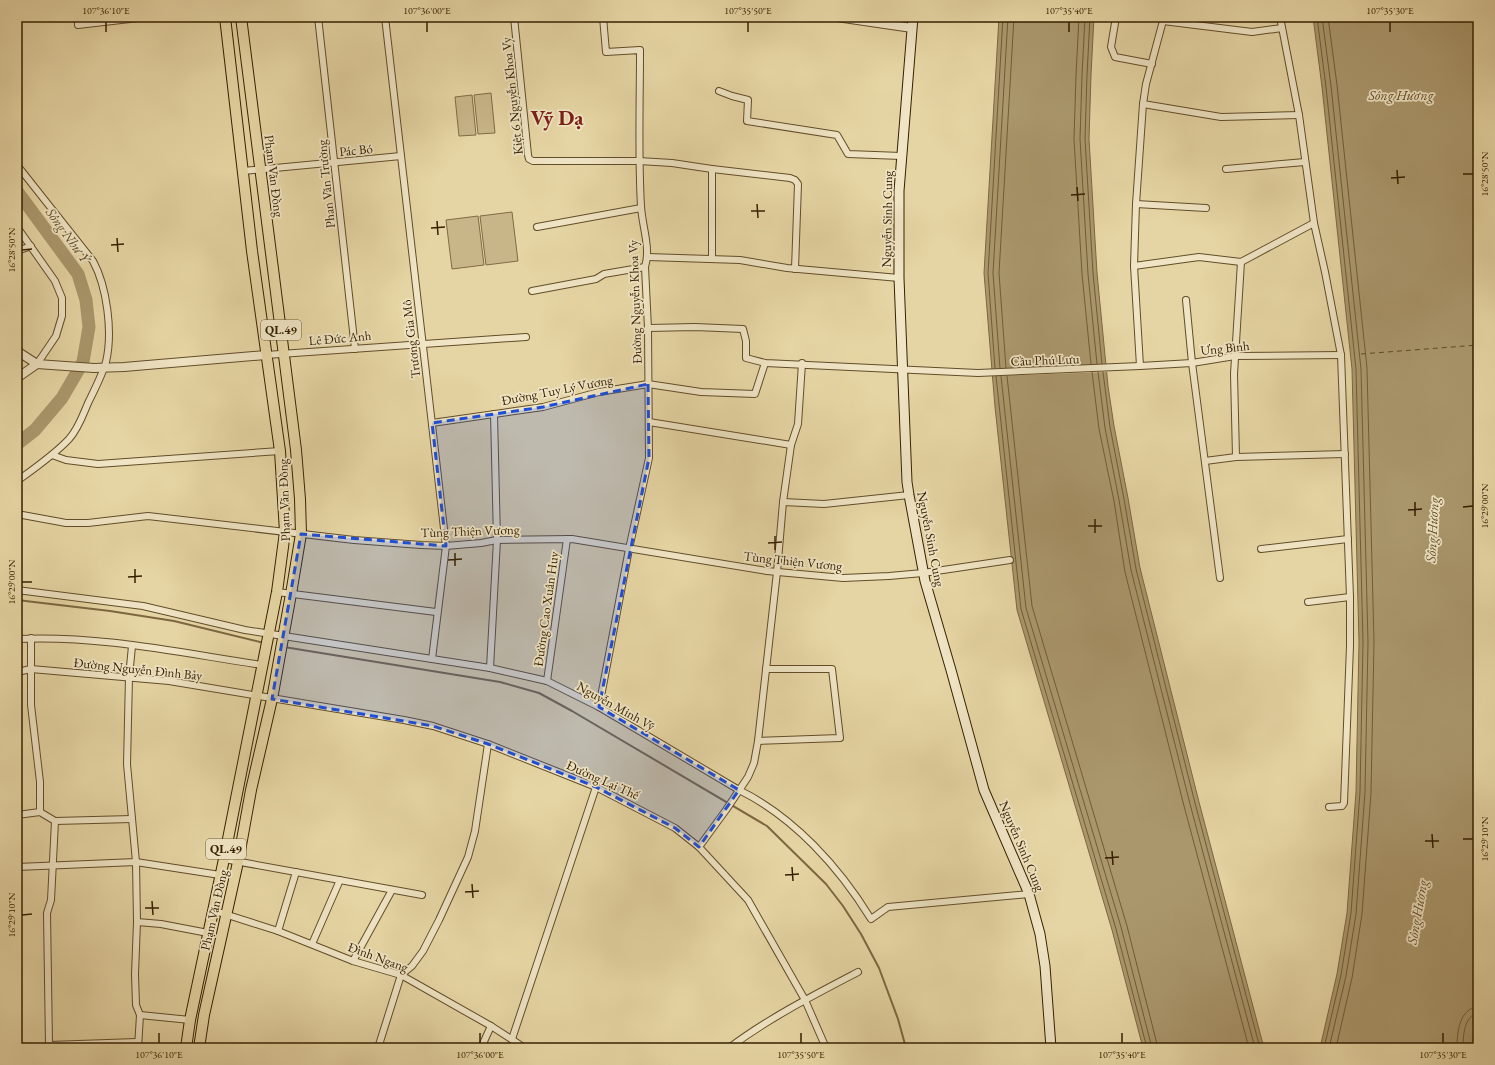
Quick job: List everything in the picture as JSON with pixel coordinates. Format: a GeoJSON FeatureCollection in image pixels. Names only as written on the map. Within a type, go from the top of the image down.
{"type":"FeatureCollection","features":[{"type":"Feature","properties":{"kind":"main road","name":"Phạm Văn Đồng"},"geometry":{"type":"LineString","coordinates":[[186,1048],[190,1020],[212,910],[224,859],[277,592],[285,532],[280,451],[266,355],[225,17]]}},
{"type":"Feature","properties":{"kind":"main road","name":"Phạm Văn Đồng"},"geometry":{"type":"LineString","coordinates":[[200,1048],[204,1015],[238,862],[251,790],[272,699],[301,534],[296,450],[241,17]]}},
{"type":"Feature","properties":{"kind":"main road","name":"Nguyễn Sinh Cung"},"geometry":{"type":"LineString","coordinates":[[913,17],[899,191],[899,278],[907,482],[923,573],[984,790],[1029,894],[1040,934],[1045,966],[1051,1048]]}},
{"type":"Feature","properties":{"kind":"street"},"geometry":{"type":"LineString","coordinates":[[78,17],[78,25],[147,17]]}},
{"type":"Feature","properties":{"kind":"street","name":"Phan Văn Trường"},"geometry":{"type":"LineString","coordinates":[[318,17],[355,349]]}},
{"type":"Feature","properties":{"kind":"street","name":"Trương Gia Mô"},"geometry":{"type":"LineString","coordinates":[[384,17],[446,546],[436,612],[432,659]]}},
{"type":"Feature","properties":{"kind":"street","name":"Kiệt 6 Nguyễn Khoa Vy"},"geometry":{"type":"LineString","coordinates":[[514,17],[529,160],[536,162],[639,161]]}},
{"type":"Feature","properties":{"kind":"street","name":"Đường Nguyễn Khoa Vy"},"geometry":{"type":"LineString","coordinates":[[598,707],[629,549],[649,458],[648,328],[645,267],[648,257],[641,208],[639,161],[640,50],[606,52],[603,17]]}},
{"type":"Feature","properties":{"kind":"street"},"geometry":{"type":"LineString","coordinates":[[837,17],[912,28]]}},
{"type":"Feature","properties":{"kind":"street"},"geometry":{"type":"LineString","coordinates":[[1116,17],[1111,47],[1115,57],[1152,64]]}},
{"type":"Feature","properties":{"kind":"street"},"geometry":{"type":"LineString","coordinates":[[1280,17],[1299,115],[1314,224],[1341,355],[1350,596],[1350,646],[1344,803],[1342,806],[1329,806]]}},
{"type":"Feature","properties":{"kind":"street"},"geometry":{"type":"LineString","coordinates":[[1140,366],[1134,266],[1136,204],[1143,104],[1164,19],[1252,32],[1282,28]]}},
{"type":"Feature","properties":{"kind":"street"},"geometry":{"type":"LineString","coordinates":[[719,91],[748,100],[747,121],[837,135],[848,154],[902,156]]}},
{"type":"Feature","properties":{"kind":"street"},"geometry":{"type":"LineString","coordinates":[[1143,104],[1221,117],[1299,115]]}},
{"type":"Feature","properties":{"kind":"street","name":"Pác Bó"},"geometry":{"type":"LineString","coordinates":[[243,171],[401,156]]}},
{"type":"Feature","properties":{"kind":"street"},"geometry":{"type":"LineString","coordinates":[[639,161],[672,162],[712,169],[790,178],[795,180],[798,184],[795,269]]}},
{"type":"Feature","properties":{"kind":"street"},"geometry":{"type":"LineString","coordinates":[[1226,169],[1305,162]]}},
{"type":"Feature","properties":{"kind":"street"},"geometry":{"type":"LineString","coordinates":[[17,165],[87,252],[100,274],[108,320],[106,361],[80,423],[70,438],[52,455],[17,481]]}},
{"type":"Feature","properties":{"kind":"street"},"geometry":{"type":"LineString","coordinates":[[712,169],[712,259]]}},
{"type":"Feature","properties":{"kind":"street"},"geometry":{"type":"LineString","coordinates":[[1136,204],[1206,208]]}},
{"type":"Feature","properties":{"kind":"street"},"geometry":{"type":"LineString","coordinates":[[536,227],[641,208]]}},
{"type":"Feature","properties":{"kind":"street"},"geometry":{"type":"LineString","coordinates":[[1134,266],[1199,257],[1241,262],[1314,224]]}},
{"type":"Feature","properties":{"kind":"street"},"geometry":{"type":"LineString","coordinates":[[17,227],[55,281],[62,298],[62,316],[56,336],[37,364],[17,378]]}},
{"type":"Feature","properties":{"kind":"street"},"geometry":{"type":"LineString","coordinates":[[17,251],[31,246]]}},
{"type":"Feature","properties":{"kind":"street"},"geometry":{"type":"LineString","coordinates":[[648,257],[740,260],[795,269],[899,278]]}},
{"type":"Feature","properties":{"kind":"street"},"geometry":{"type":"LineString","coordinates":[[1236,457],[1234,374],[1241,262]]}},
{"type":"Feature","properties":{"kind":"street"},"geometry":{"type":"LineString","coordinates":[[532,291],[596,279],[604,274],[645,267]]}},
{"type":"Feature","properties":{"kind":"street"},"geometry":{"type":"LineString","coordinates":[[1186,300],[1192,363],[1220,578]]}},
{"type":"Feature","properties":{"kind":"street"},"geometry":{"type":"LineString","coordinates":[[648,328],[695,327],[743,329],[746,341],[746,358],[764,363],[802,363],[903,370]]}},
{"type":"Feature","properties":{"kind":"street","name":"Lê Đức Anh"},"geometry":{"type":"LineString","coordinates":[[17,351],[37,364],[104,368],[526,336]]}},
{"type":"Feature","properties":{"kind":"street","name":"Ưng Bình"},"geometry":{"type":"LineString","coordinates":[[1112,368],[1192,363],[1236,356],[1341,355]]}},
{"type":"Feature","properties":{"kind":"street","name":"Đường Tuy Lý Vương"},"geometry":{"type":"LineString","coordinates":[[432,423],[543,407],[599,392],[648,384],[701,392],[755,394],[764,363]]}},
{"type":"Feature","properties":{"kind":"street"},"geometry":{"type":"LineString","coordinates":[[699,847],[735,797],[748,777],[754,763],[758,741],[777,572],[783,502],[791,445],[798,424],[802,363]]}},
{"type":"Feature","properties":{"kind":"street","name":"Cầu Phú Lưu"},"geometry":{"type":"LineString","coordinates":[[903,370],[978,373],[1112,368]]}},
{"type":"Feature","properties":{"kind":"street"},"geometry":{"type":"LineString","coordinates":[[490,668],[497,540],[494,414]]}},
{"type":"Feature","properties":{"kind":"street"},"geometry":{"type":"LineString","coordinates":[[649,422],[791,445]]}},
{"type":"Feature","properties":{"kind":"street"},"geometry":{"type":"LineString","coordinates":[[52,455],[66,460],[98,464],[280,451]]}},
{"type":"Feature","properties":{"kind":"street"},"geometry":{"type":"LineString","coordinates":[[1205,461],[1236,457],[1345,454]]}},
{"type":"Feature","properties":{"kind":"street"},"geometry":{"type":"LineString","coordinates":[[783,502],[824,504],[909,496]]}},
{"type":"Feature","properties":{"kind":"street","name":"Tùng Thiện Vương"},"geometry":{"type":"LineString","coordinates":[[17,514],[66,524],[148,516],[354,540],[446,546],[497,540],[567,539],[777,572],[843,578],[923,573],[1010,560]]}},
{"type":"Feature","properties":{"kind":"street","name":"Đường Cao Xuân Huy"},"geometry":{"type":"LineString","coordinates":[[547,681],[567,539]]}},
{"type":"Feature","properties":{"kind":"street"},"geometry":{"type":"LineString","coordinates":[[1261,549],[1348,539]]}},
{"type":"Feature","properties":{"kind":"street","name":"Nguyễn Minh Vỹ"},"geometry":{"type":"LineString","coordinates":[[17,590],[144,606],[245,630],[267,641],[349,647],[490,668],[547,681],[598,707],[739,790],[758,799],[803,836],[840,873],[871,919],[888,907],[1029,894]]}},
{"type":"Feature","properties":{"kind":"street"},"geometry":{"type":"LineString","coordinates":[[277,592],[436,612]]}},
{"type":"Feature","properties":{"kind":"street"},"geometry":{"type":"LineString","coordinates":[[1308,602],[1350,596]]}},
{"type":"Feature","properties":{"kind":"street"},"geometry":{"type":"LineString","coordinates":[[17,639],[31,638],[98,641],[262,665]]}},
{"type":"Feature","properties":{"kind":"street"},"geometry":{"type":"LineString","coordinates":[[31,638],[31,705],[40,782],[40,812]]}},
{"type":"Feature","properties":{"kind":"street"},"geometry":{"type":"LineString","coordinates":[[55,821],[51,900],[47,913],[47,1046],[138,1045],[140,1015],[136,1004],[135,974],[137,922],[136,862],[128,764],[129,677],[132,646]]}},
{"type":"Feature","properties":{"kind":"street","name":"Đường Nguyễn Đình Bảy"},"geometry":{"type":"LineString","coordinates":[[17,672],[31,669],[129,677],[169,681],[257,696]]}},
{"type":"Feature","properties":{"kind":"street"},"geometry":{"type":"LineString","coordinates":[[758,741],[840,738],[832,669],[766,669]]}},
{"type":"Feature","properties":{"kind":"street","name":"Đường Lại Thế"},"geometry":{"type":"LineString","coordinates":[[257,696],[433,726],[488,744],[596,786],[675,828],[699,847],[748,900],[804,1000],[826,1048]]}},
{"type":"Feature","properties":{"kind":"street"},"geometry":{"type":"LineString","coordinates":[[378,1048],[401,975],[412,966],[425,947],[468,857],[475,831],[488,744]]}},
{"type":"Feature","properties":{"kind":"street"},"geometry":{"type":"LineString","coordinates":[[512,1039],[596,786]]}},
{"type":"Feature","properties":{"kind":"street"},"geometry":{"type":"LineString","coordinates":[[17,815],[40,812],[55,821],[132,818]]}},
{"type":"Feature","properties":{"kind":"street"},"geometry":{"type":"LineString","coordinates":[[224,859],[422,895]]}},
{"type":"Feature","properties":{"kind":"street"},"geometry":{"type":"LineString","coordinates":[[17,867],[136,862],[220,875]]}},
{"type":"Feature","properties":{"kind":"street"},"geometry":{"type":"LineString","coordinates":[[278,931],[296,872]]}},
{"type":"Feature","properties":{"kind":"street"},"geometry":{"type":"LineString","coordinates":[[312,944],[340,880]]}},
{"type":"Feature","properties":{"kind":"street"},"geometry":{"type":"LineString","coordinates":[[353,961],[392,890]]}},
{"type":"Feature","properties":{"kind":"street","name":"Đình Ngang"},"geometry":{"type":"LineString","coordinates":[[212,910],[278,931],[353,961],[401,975],[491,1026],[525,1048]]}},
{"type":"Feature","properties":{"kind":"street"},"geometry":{"type":"LineString","coordinates":[[137,922],[161,924],[208,933]]}},
{"type":"Feature","properties":{"kind":"street"},"geometry":{"type":"LineString","coordinates":[[728,1048],[755,1028],[858,972]]}},
{"type":"Feature","properties":{"kind":"street"},"geometry":{"type":"LineString","coordinates":[[140,1015],[190,1020]]}},
{"type":"Feature","properties":{"kind":"street"},"geometry":{"type":"LineString","coordinates":[[480,1048],[491,1026]]}},
{"type":"Feature","properties":{"kind":"highlighted area"},"geometry":{"type":"Polygon","coordinates":[[[648,384],[649,458],[599,707],[739,790],[699,847],[675,828],[596,787],[488,744],[433,726],[272,699],[301,534],[446,546],[432,423],[543,407],[648,384]]]}},
{"type":"Feature","properties":{"kind":"shaded area"},"geometry":{"type":"Polygon","coordinates":[[[491,93],[495,133],[478,134],[474,95],[491,93]]]}},
{"type":"Feature","properties":{"kind":"shaded area"},"geometry":{"type":"Polygon","coordinates":[[[472,95],[476,135],[459,136],[455,97],[472,95]]]}},
{"type":"Feature","properties":{"kind":"shaded area"},"geometry":{"type":"Polygon","coordinates":[[[512,212],[518,261],[486,265],[480,216],[512,212]]]}},
{"type":"Feature","properties":{"kind":"shaded area"},"geometry":{"type":"Polygon","coordinates":[[[478,216],[484,265],[452,269],[446,220],[478,216]]]}},
{"type":"Feature","properties":{"kind":"water"},"geometry":{"type":"Polygon","coordinates":[[[999,17],[1094,17],[1089,139],[1097,273],[1108,386],[1114,426],[1140,568],[1199,802],[1264,1048],[1143,1048],[1112,930],[1017,610],[995,407],[984,273],[999,17]]]}},
{"type":"Feature","properties":{"kind":"water","name":"Sông Hương"},"geometry":{"type":"Polygon","coordinates":[[[1313,17],[1478,17],[1478,1013],[1471,1048],[1320,1048],[1337,974],[1347,913],[1356,792],[1359,642],[1352,369],[1322,87],[1313,17]]]}},
{"type":"Feature","properties":{"kind":"pier"},"geometry":{"type":"Polygon","coordinates":[[[1106,364],[1107,372],[992,376],[991,369],[1106,364]]]}},
{"type":"Feature","properties":{"kind":"waterway","name":"Sông Như Ý"},"geometry":{"type":"LineString","coordinates":[[17,191],[78,274],[86,300],[89,327],[83,362],[62,398],[35,430],[17,444]]}},
{"type":"Feature","properties":{"kind":"waterway"},"geometry":{"type":"LineString","coordinates":[[17,600],[110,611],[174,621],[264,643]]}},
{"type":"Feature","properties":{"kind":"waterway"},"geometry":{"type":"LineString","coordinates":[[284,647],[500,682],[539,693],[767,826],[826,884],[843,906],[861,934],[879,968],[898,1019],[906,1048]]}},
{"type":"Feature","properties":{"kind":"ferry route"},"geometry":{"type":"LineString","coordinates":[[1361,354],[1478,345]]}},
{"type":"Feature","properties":{"kind":"district","name":"Vỹ Dạ"},"geometry":{"type":"Point","coordinates":[557,117]}}]}
